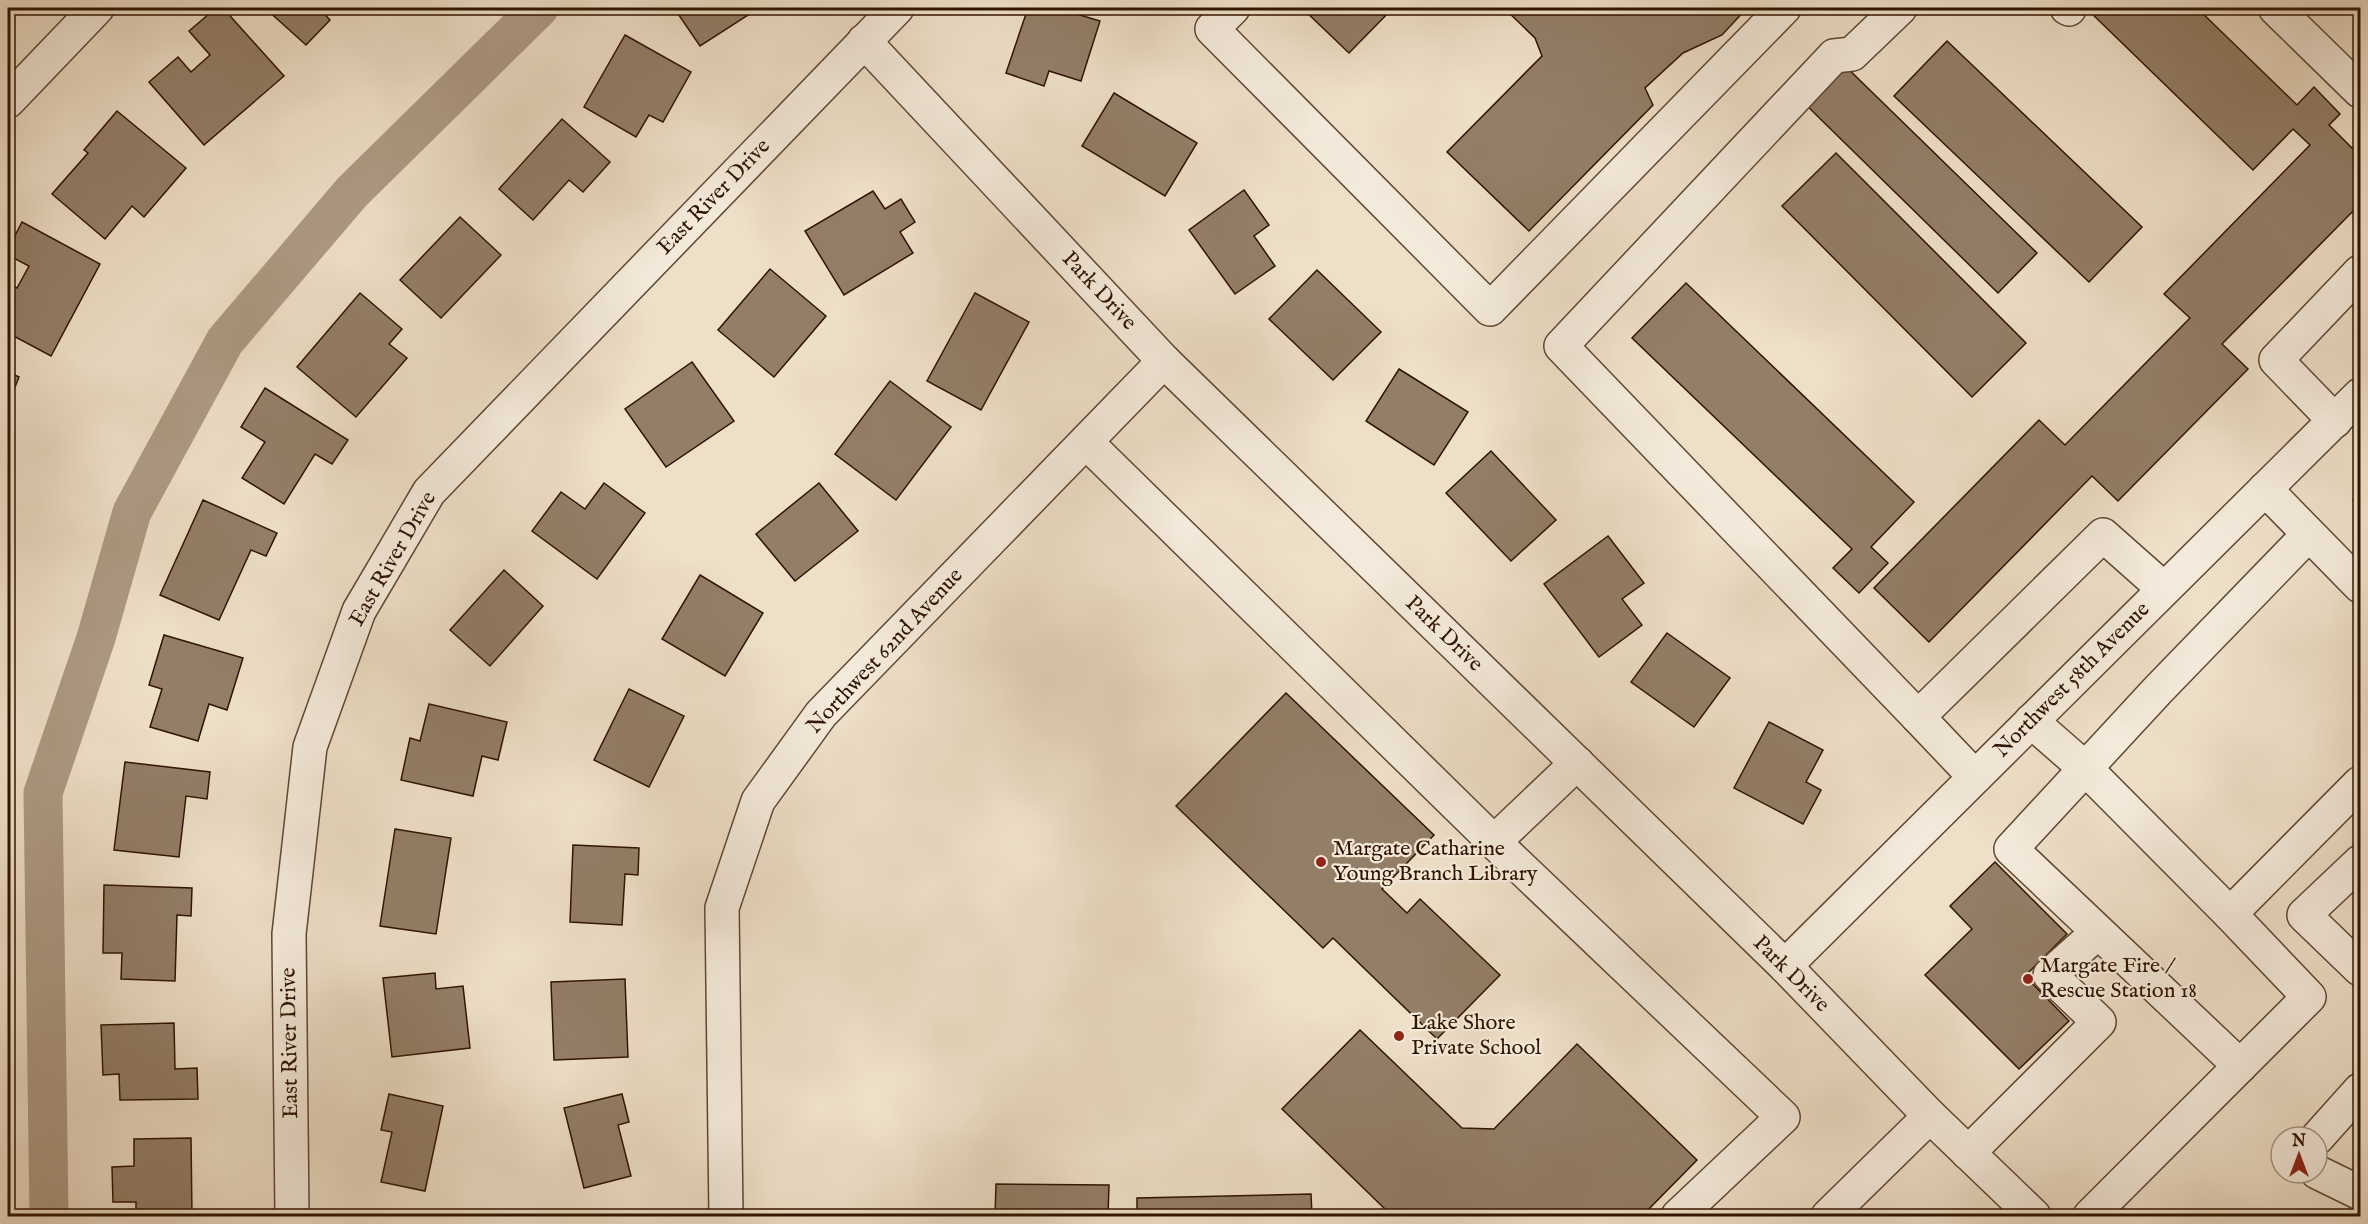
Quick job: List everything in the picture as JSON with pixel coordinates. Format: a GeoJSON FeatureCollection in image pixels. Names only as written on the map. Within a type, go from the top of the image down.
{"type":"FeatureCollection","features":[{"type":"Feature","properties":{"kind":"street"},"geometry":{"type":"LineString","coordinates":[[11,92],[96,8]]}},
{"type":"Feature","properties":{"kind":"street","name":"East River Drive"},"geometry":{"type":"LineString","coordinates":[[292,1216],[289,934],[310,747],[359,611],[429,492],[897,8]]}},
{"type":"Feature","properties":{"kind":"street"},"geometry":{"type":"LineString","coordinates":[[1233,8],[1212,29],[1490,309],[1784,8]]}},
{"type":"Feature","properties":{"kind":"street"},"geometry":{"type":"LineString","coordinates":[[1900,8],[1852,54],[1834,56],[1561,346],[1976,777]]}},
{"type":"Feature","properties":{"kind":"street"},"geometry":{"type":"LineString","coordinates":[[2275,8],[2361,91]]}},
{"type":"Feature","properties":{"kind":"street","name":"Park Drive"},"geometry":{"type":"LineString","coordinates":[[864,41],[1164,361],[1785,966],[1930,1116],[2034,1216]]}},
{"type":"Feature","properties":{"kind":"street"},"geometry":{"type":"LineString","coordinates":[[2335,421],[2276,360],[2361,272]]}},
{"type":"Feature","properties":{"kind":"street","name":"Northwest 62nd Avenue"},"geometry":{"type":"LineString","coordinates":[[726,1216],[722,908],[758,801],[821,714],[1164,361]]}},
{"type":"Feature","properties":{"kind":"street","name":"Northwest 58th Avenue"},"geometry":{"type":"LineString","coordinates":[[1785,966],[2361,395]]}},
{"type":"Feature","properties":{"kind":"street"},"geometry":{"type":"LineString","coordinates":[[1086,442],[1494,842],[1783,1117],[1678,1216]]}},
{"type":"Feature","properties":{"kind":"street"},"geometry":{"type":"LineString","coordinates":[[2265,489],[2361,586]]}},
{"type":"Feature","properties":{"kind":"street"},"geometry":{"type":"LineString","coordinates":[[1918,717],[2103,535],[2164,589]]}},
{"type":"Feature","properties":{"kind":"street"},"geometry":{"type":"LineString","coordinates":[[2240,1066],[2097,933],[2011,849],[2157,691],[2308,535]]}},
{"type":"Feature","properties":{"kind":"street"},"geometry":{"type":"LineString","coordinates":[[2031,721],[2086,770],[2230,914],[2309,997],[2090,1216]]}},
{"type":"Feature","properties":{"kind":"street"},"geometry":{"type":"LineString","coordinates":[[1494,842],[1577,763]]}},
{"type":"Feature","properties":{"kind":"street"},"geometry":{"type":"LineString","coordinates":[[2230,914],[2361,783]]}},
{"type":"Feature","properties":{"kind":"street"},"geometry":{"type":"LineString","coordinates":[[2361,862],[2304,915],[2361,969]]}},
{"type":"Feature","properties":{"kind":"street"},"geometry":{"type":"LineString","coordinates":[[1968,1153],[2099,1022],[2050,975],[2097,933]]}},
{"type":"Feature","properties":{"kind":"street"},"geometry":{"type":"LineString","coordinates":[[2329,1125],[2361,1090]]}},
{"type":"Feature","properties":{"kind":"street"},"geometry":{"type":"LineString","coordinates":[[1828,1216],[1930,1116]]}},
{"type":"Feature","properties":{"kind":"street"},"geometry":{"type":"LineString","coordinates":[[2329,1178],[2361,1193]]}},
{"type":"Feature","properties":{"kind":"building"},"geometry":{"type":"Polygon","coordinates":[[[216,8],[223,8],[284,76],[204,145],[149,82],[178,57],[191,72],[210,55],[189,31],[216,8]]]}},
{"type":"Feature","properties":{"kind":"building"},"geometry":{"type":"Polygon","coordinates":[[[265,8],[319,8],[330,20],[306,45],[265,8]]]}},
{"type":"Feature","properties":{"kind":"building"},"geometry":{"type":"Polygon","coordinates":[[[674,8],[759,8],[700,46],[674,8]]]}},
{"type":"Feature","properties":{"kind":"building"},"geometry":{"type":"Polygon","coordinates":[[[1028,8],[1057,8],[1100,21],[1081,81],[1049,71],[1044,86],[1006,73],[1028,8]]]}},
{"type":"Feature","properties":{"kind":"building"},"geometry":{"type":"Polygon","coordinates":[[[1302,8],[1393,8],[1349,53],[1302,8]]]}},
{"type":"Feature","properties":{"kind":"building"},"geometry":{"type":"Polygon","coordinates":[[[1504,8],[1747,8],[1722,35],[1683,53],[1645,88],[1653,105],[1529,231],[1447,152],[1542,56],[1535,38],[1504,8]]]}},
{"type":"Feature","properties":{"kind":"building"},"geometry":{"type":"Polygon","coordinates":[[[2086,8],[2197,8],[2297,105],[2314,87],[2340,114],[2329,125],[2360,156],[2360,204],[2222,344],[2248,369],[2118,501],[2092,476],[1929,642],[1874,588],[2039,420],[2065,445],[2190,318],[2164,294],[2310,145],[2293,129],[2253,170],[2086,8]]]}},
{"type":"Feature","properties":{"kind":"building"},"geometry":{"type":"Polygon","coordinates":[[[625,35],[691,72],[663,122],[649,115],[636,137],[584,107],[625,35]]]}},
{"type":"Feature","properties":{"kind":"building"},"geometry":{"type":"Polygon","coordinates":[[[1947,41],[2142,227],[2089,282],[1894,96],[1947,41]]]}},
{"type":"Feature","properties":{"kind":"building"},"geometry":{"type":"Polygon","coordinates":[[[1838,59],[2037,253],[1998,293],[1799,98],[1838,59]]]}},
{"type":"Feature","properties":{"kind":"building"},"geometry":{"type":"Polygon","coordinates":[[[1114,93],[1197,143],[1165,196],[1082,146],[1114,93]]]}},
{"type":"Feature","properties":{"kind":"building"},"geometry":{"type":"Polygon","coordinates":[[[117,111],[186,168],[144,217],[132,206],[105,239],[52,194],[88,153],[84,150],[117,111]]]}},
{"type":"Feature","properties":{"kind":"building"},"geometry":{"type":"Polygon","coordinates":[[[562,119],[610,162],[583,192],[569,180],[533,220],[499,189],[562,119]]]}},
{"type":"Feature","properties":{"kind":"building"},"geometry":{"type":"Polygon","coordinates":[[[1836,153],[2026,343],[1972,397],[1782,206],[1836,153]]]}},
{"type":"Feature","properties":{"kind":"building"},"geometry":{"type":"Polygon","coordinates":[[[1244,190],[1269,225],[1254,236],[1275,266],[1235,294],[1189,230],[1244,190]]]}},
{"type":"Feature","properties":{"kind":"building"},"geometry":{"type":"Polygon","coordinates":[[[873,191],[885,209],[901,199],[915,222],[900,232],[913,253],[844,295],[805,231],[873,191]]]}},
{"type":"Feature","properties":{"kind":"building"},"geometry":{"type":"Polygon","coordinates":[[[460,217],[501,255],[441,318],[400,280],[460,217]]]}},
{"type":"Feature","properties":{"kind":"building"},"geometry":{"type":"Polygon","coordinates":[[[22,222],[100,264],[51,356],[8,333],[8,283],[17,288],[29,266],[8,255],[8,249],[22,222]]]}},
{"type":"Feature","properties":{"kind":"building"},"geometry":{"type":"Polygon","coordinates":[[[770,269],[826,316],[774,377],[718,330],[770,269]]]}},
{"type":"Feature","properties":{"kind":"building"},"geometry":{"type":"Polygon","coordinates":[[[1317,270],[1381,332],[1333,380],[1269,319],[1317,270]]]}},
{"type":"Feature","properties":{"kind":"building"},"geometry":{"type":"Polygon","coordinates":[[[1686,283],[1914,502],[1871,547],[1888,563],[1859,593],[1833,568],[1852,549],[1632,338],[1686,283]]]}},
{"type":"Feature","properties":{"kind":"building"},"geometry":{"type":"Polygon","coordinates":[[[360,293],[402,329],[389,344],[407,358],[356,417],[297,367],[360,293]]]}},
{"type":"Feature","properties":{"kind":"building"},"geometry":{"type":"Polygon","coordinates":[[[975,293],[1029,322],[981,410],[927,381],[975,293]]]}},
{"type":"Feature","properties":{"kind":"building"},"geometry":{"type":"Polygon","coordinates":[[[692,362],[734,421],[666,467],[625,409],[692,362]]]}},
{"type":"Feature","properties":{"kind":"building"},"geometry":{"type":"Polygon","coordinates":[[[1399,369],[1468,412],[1434,465],[1366,421],[1399,369]]]}},
{"type":"Feature","properties":{"kind":"building"},"geometry":{"type":"Polygon","coordinates":[[[8,372],[19,377],[8,405],[8,372]]]}},
{"type":"Feature","properties":{"kind":"building"},"geometry":{"type":"Polygon","coordinates":[[[890,381],[951,427],[896,500],[835,454],[890,381]]]}},
{"type":"Feature","properties":{"kind":"building"},"geometry":{"type":"Polygon","coordinates":[[[265,388],[348,440],[332,464],[315,454],[284,504],[242,478],[265,442],[241,427],[265,388]]]}},
{"type":"Feature","properties":{"kind":"building"},"geometry":{"type":"Polygon","coordinates":[[[1491,451],[1556,520],[1511,561],[1446,493],[1491,451]]]}},
{"type":"Feature","properties":{"kind":"building"},"geometry":{"type":"Polygon","coordinates":[[[604,483],[645,513],[597,579],[532,531],[561,492],[585,509],[604,483]]]}},
{"type":"Feature","properties":{"kind":"building"},"geometry":{"type":"Polygon","coordinates":[[[819,483],[858,531],[795,581],[756,534],[819,483]]]}},
{"type":"Feature","properties":{"kind":"building"},"geometry":{"type":"Polygon","coordinates":[[[2360,492],[2360,508],[2353,500],[2360,492]]]}},
{"type":"Feature","properties":{"kind":"building"},"geometry":{"type":"Polygon","coordinates":[[[203,500],[277,533],[266,556],[251,550],[219,620],[160,595],[203,500]]]}},
{"type":"Feature","properties":{"kind":"building"},"geometry":{"type":"Polygon","coordinates":[[[1608,536],[1644,583],[1622,599],[1642,625],[1599,657],[1544,584],[1608,536]]]}},
{"type":"Feature","properties":{"kind":"building"},"geometry":{"type":"Polygon","coordinates":[[[504,570],[543,606],[490,666],[450,630],[504,570]]]}},
{"type":"Feature","properties":{"kind":"building"},"geometry":{"type":"Polygon","coordinates":[[[700,575],[763,613],[725,676],[662,639],[700,575]]]}},
{"type":"Feature","properties":{"kind":"building"},"geometry":{"type":"Polygon","coordinates":[[[1667,633],[1730,678],[1694,727],[1631,682],[1667,633]]]}},
{"type":"Feature","properties":{"kind":"building"},"geometry":{"type":"Polygon","coordinates":[[[164,635],[243,658],[227,710],[209,704],[198,741],[150,727],[162,689],[149,685],[164,635]]]}},
{"type":"Feature","properties":{"kind":"building"},"geometry":{"type":"Polygon","coordinates":[[[629,689],[684,716],[649,787],[594,760],[629,689]]]}},
{"type":"Feature","properties":{"kind":"building","name":"Margate Catharine Young Branch Library"},"geometry":{"type":"Polygon","coordinates":[[[1286,693],[1434,835],[1382,889],[1407,913],[1420,899],[1500,975],[1437,1039],[1333,938],[1323,948],[1176,806],[1286,693]]]}},
{"type":"Feature","properties":{"kind":"building"},"geometry":{"type":"Polygon","coordinates":[[[429,704],[507,722],[498,760],[482,756],[473,796],[401,780],[410,738],[420,741],[429,704]]]}},
{"type":"Feature","properties":{"kind":"building"},"geometry":{"type":"Polygon","coordinates":[[[1769,722],[1823,750],[1806,782],[1821,790],[1803,824],[1734,788],[1769,722]]]}},
{"type":"Feature","properties":{"kind":"building"},"geometry":{"type":"Polygon","coordinates":[[[125,762],[210,772],[207,799],[186,796],[179,857],[114,850],[125,762]]]}},
{"type":"Feature","properties":{"kind":"building"},"geometry":{"type":"Polygon","coordinates":[[[395,829],[451,838],[436,934],[380,926],[395,829]]]}},
{"type":"Feature","properties":{"kind":"building"},"geometry":{"type":"Polygon","coordinates":[[[573,845],[639,848],[638,875],[625,874],[622,925],[570,922],[573,845]]]}},
{"type":"Feature","properties":{"kind":"building"},"geometry":{"type":"Polygon","coordinates":[[[1995,862],[2067,934],[2025,976],[2069,1021],[2019,1069],[1925,975],[1972,929],[1950,906],[1995,862]]]}},
{"type":"Feature","properties":{"kind":"building"},"geometry":{"type":"Polygon","coordinates":[[[104,885],[192,888],[191,916],[177,915],[175,981],[121,979],[122,953],[103,953],[104,885]]]}},
{"type":"Feature","properties":{"kind":"building"},"geometry":{"type":"Polygon","coordinates":[[[435,973],[436,989],[463,986],[470,1048],[392,1057],[383,978],[435,973]]]}},
{"type":"Feature","properties":{"kind":"building"},"geometry":{"type":"Polygon","coordinates":[[[625,979],[628,1057],[554,1060],[551,982],[625,979]]]}},
{"type":"Feature","properties":{"kind":"building"},"geometry":{"type":"Polygon","coordinates":[[[174,1023],[175,1069],[197,1068],[198,1099],[120,1100],[119,1074],[103,1075],[101,1025],[174,1023]]]}},
{"type":"Feature","properties":{"kind":"building"},"geometry":{"type":"Polygon","coordinates":[[[1360,1030],[1462,1128],[1494,1129],[1577,1044],[1697,1160],[1642,1216],[1380,1216],[1386,1210],[1282,1109],[1360,1030]]]}},
{"type":"Feature","properties":{"kind":"building"},"geometry":{"type":"Polygon","coordinates":[[[389,1094],[443,1106],[425,1191],[381,1182],[392,1132],[381,1130],[389,1094]]]}},
{"type":"Feature","properties":{"kind":"building"},"geometry":{"type":"Polygon","coordinates":[[[622,1094],[629,1122],[618,1125],[631,1176],[584,1188],[564,1108],[622,1094]]]}},
{"type":"Feature","properties":{"kind":"building"},"geometry":{"type":"Polygon","coordinates":[[[191,1138],[192,1216],[136,1216],[136,1202],[113,1202],[112,1167],[134,1166],[134,1139],[191,1138]]]}},
{"type":"Feature","properties":{"kind":"building"},"geometry":{"type":"Polygon","coordinates":[[[996,1184],[1109,1185],[1108,1216],[995,1216],[996,1184]]]}},
{"type":"Feature","properties":{"kind":"building"},"geometry":{"type":"Polygon","coordinates":[[[1311,1194],[1312,1216],[1137,1216],[1137,1198],[1311,1194]]]}},
{"type":"Feature","properties":{"kind":"waterway"},"geometry":{"type":"LineString","coordinates":[[49,1216],[43,793],[96,638],[132,512],[225,341],[352,192],[539,8]]}},
{"type":"Feature","properties":{"kind":"place","name":"Margate Catharine Young Branch Library"},"geometry":{"type":"Point","coordinates":[1321,862]}},
{"type":"Feature","properties":{"kind":"place","name":"Margate Fire / Rescue Station 18"},"geometry":{"type":"Point","coordinates":[2028,979]}},
{"type":"Feature","properties":{"kind":"place","name":"Lake Shore Private School"},"geometry":{"type":"Point","coordinates":[1399,1036]}}]}
